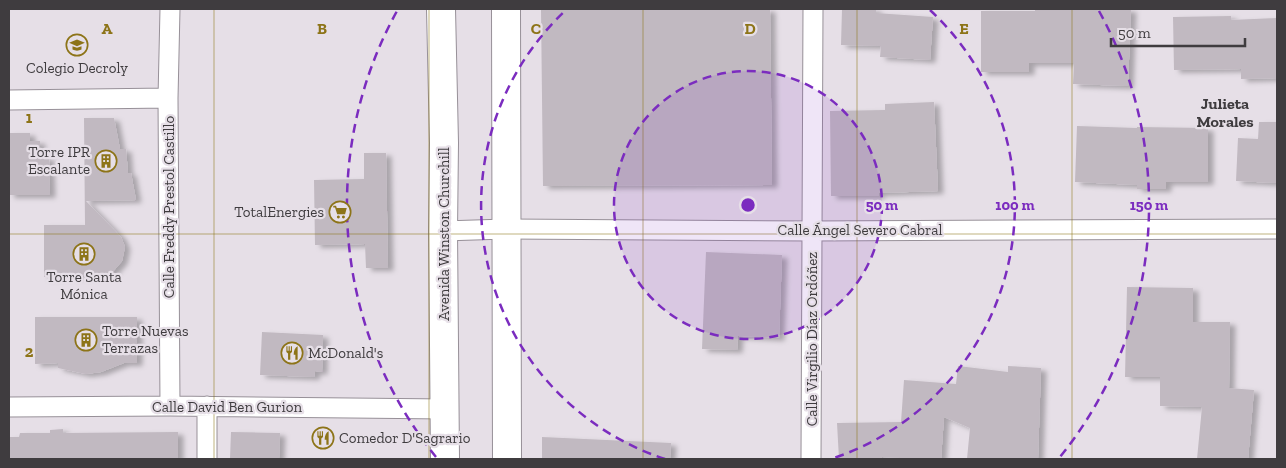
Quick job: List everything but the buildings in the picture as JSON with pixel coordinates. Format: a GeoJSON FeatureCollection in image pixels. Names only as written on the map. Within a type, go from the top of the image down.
{"type":"FeatureCollection","features":[{"type":"Feature","properties":{"kind":"main road","name":"Avenida Winston Churchill"},"geometry":{"type":"LineString","coordinates":[[442,9],[446,459]]}},
{"type":"Feature","properties":{"kind":"main road"},"geometry":{"type":"LineString","coordinates":[[506,9],[507,459]]}},
{"type":"Feature","properties":{"kind":"street","name":"Calle Freddy Prestol Castillo"},"geometry":{"type":"LineString","coordinates":[[170,9],[168,98],[170,406]]}},
{"type":"Feature","properties":{"kind":"street","name":"Calle Virgilio Díaz Ordóñez"},"geometry":{"type":"LineString","coordinates":[[811,459],[813,9]]}},
{"type":"Feature","properties":{"kind":"street"},"geometry":{"type":"LineString","coordinates":[[9,100],[168,98]]}},
{"type":"Feature","properties":{"kind":"street","name":"Calle Ángel Severo Cabral"},"geometry":{"type":"LineString","coordinates":[[443,231],[506,229],[1277,229]]}},
{"type":"Feature","properties":{"kind":"street"},"geometry":{"type":"LineString","coordinates":[[207,406],[207,459]]}},
{"type":"Feature","properties":{"kind":"street","name":"Calle David Ben Gurion"},"geometry":{"type":"LineString","coordinates":[[9,407],[207,406],[446,409]]}},
{"type":"Feature","properties":{"kind":"place","name":"Colegio Decroly"},"geometry":{"type":"Point","coordinates":[77,45]}},
{"type":"Feature","properties":{"kind":"place","name":"Torre IPR Escalante"},"geometry":{"type":"Point","coordinates":[106,161]}},
{"type":"Feature","properties":{"kind":"place","name":"TotalEnergies"},"geometry":{"type":"Point","coordinates":[340,212]}},
{"type":"Feature","properties":{"kind":"place","name":"Torre Santa Mónica"},"geometry":{"type":"Point","coordinates":[84,254]}},
{"type":"Feature","properties":{"kind":"place","name":"Torre Nuevas Terrazas"},"geometry":{"type":"Point","coordinates":[86,340]}},
{"type":"Feature","properties":{"kind":"place","name":"McDonald's"},"geometry":{"type":"Point","coordinates":[292,353]}},
{"type":"Feature","properties":{"kind":"place","name":"Comedor D'Sagrario"},"geometry":{"type":"Point","coordinates":[323,438]}},
{"type":"Feature","properties":{"kind":"district","name":"Julieta Morales"},"geometry":{"type":"Point","coordinates":[1225,112]}}]}
